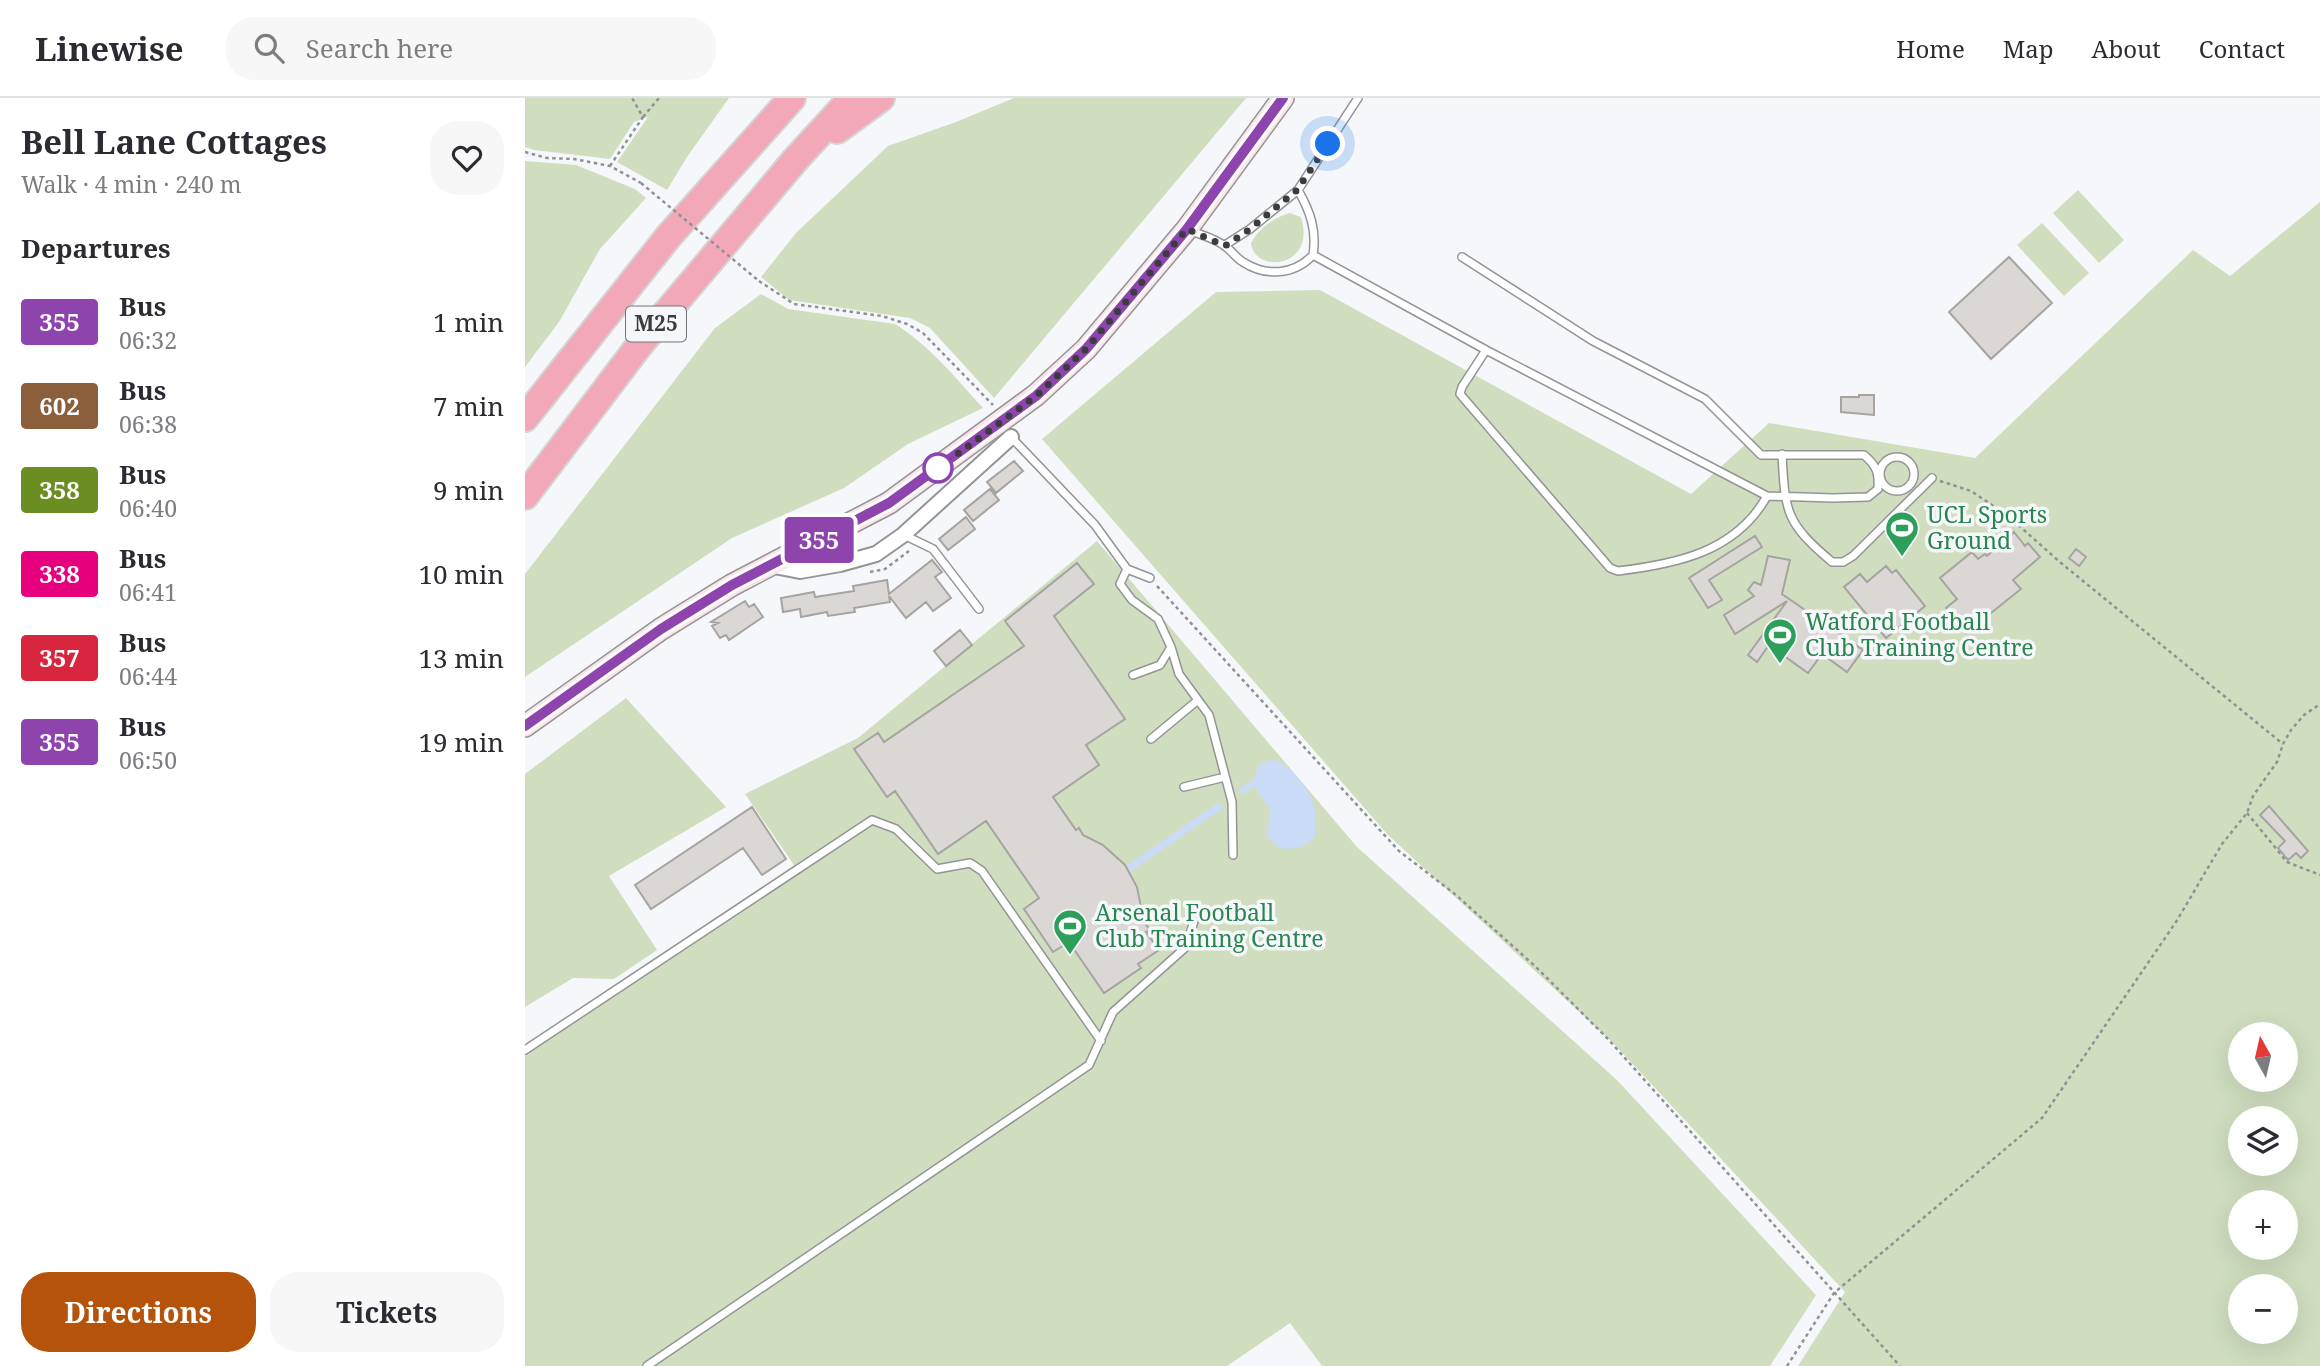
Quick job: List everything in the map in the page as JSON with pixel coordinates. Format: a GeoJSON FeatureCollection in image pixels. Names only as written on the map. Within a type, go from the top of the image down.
{"type":"FeatureCollection","features":[{"type":"Feature","properties":{"kind":"highway","name":"M25"},"geometry":{"type":"LineString","coordinates":[[525,418],[668,237],[792,98]]}},
{"type":"Feature","properties":{"kind":"highway","name":"M25"},"geometry":{"type":"LineString","coordinates":[[525,496],[641,343],[796,159],[852,98]]}},
{"type":"Feature","properties":{"kind":"highway","name":"M25"},"geometry":{"type":"LineString","coordinates":[[796,159],[881,98]]}},
{"type":"Feature","properties":{"kind":"main road"},"geometry":{"type":"LineString","coordinates":[[525,726],[661,629],[732,585],[889,503],[1036,396],[1086,349],[1187,229],[1283,98]]}},
{"type":"Feature","properties":{"kind":"street"},"geometry":{"type":"LineString","coordinates":[[769,565],[800,571],[876,554],[903,535],[1001,422]]}},
{"type":"Feature","properties":{"kind":"lane"},"geometry":{"type":"LineString","coordinates":[[1225,246],[1297,190],[1358,98]]}},
{"type":"Feature","properties":{"kind":"lane"},"geometry":{"type":"LineString","coordinates":[[1187,229],[1225,246],[1240,260],[1257,270],[1283,272],[1295,268],[1313,255],[1316,239],[1310,211],[1297,190]]}},
{"type":"Feature","properties":{"kind":"lane"},"geometry":{"type":"LineString","coordinates":[[1313,255],[1486,350],[1767,496],[1868,497],[1878,489],[1879,474],[1880,468],[1887,460],[1898,457],[1904,458],[1912,465],[1914,476],[1909,487],[1893,491],[1883,485],[1879,474],[1874,464],[1864,455],[1762,455],[1705,399],[1593,341],[1462,257]]}},
{"type":"Feature","properties":{"kind":"lane"},"geometry":{"type":"LineString","coordinates":[[1486,350],[1460,394],[1610,568],[1618,572],[1676,563],[1711,549],[1757,514],[1767,496]]}},
{"type":"Feature","properties":{"kind":"lane"},"geometry":{"type":"LineString","coordinates":[[1001,422],[1095,525],[1126,569],[1150,578]]}},
{"type":"Feature","properties":{"kind":"lane"},"geometry":{"type":"LineString","coordinates":[[1782,454],[1784,498],[1794,526],[1832,562],[1843,562],[1853,556],[1932,478]]}},
{"type":"Feature","properties":{"kind":"lane"},"geometry":{"type":"LineString","coordinates":[[903,535],[933,549],[979,608]]}},
{"type":"Feature","properties":{"kind":"lane"},"geometry":{"type":"LineString","coordinates":[[1126,569],[1120,584],[1132,600],[1158,620],[1179,674],[1209,715],[1232,802],[1233,855]]}},
{"type":"Feature","properties":{"kind":"lane"},"geometry":{"type":"LineString","coordinates":[[1133,675],[1160,665],[1171,648]]}},
{"type":"Feature","properties":{"kind":"lane"},"geometry":{"type":"LineString","coordinates":[[1151,739],[1198,700]]}},
{"type":"Feature","properties":{"kind":"lane"},"geometry":{"type":"LineString","coordinates":[[1184,787],[1225,777]]}},
{"type":"Feature","properties":{"kind":"lane"},"geometry":{"type":"LineString","coordinates":[[525,1050],[872,820],[896,829],[937,869],[970,863],[982,871],[1101,1041]]}},
{"type":"Feature","properties":{"kind":"lane"},"geometry":{"type":"LineString","coordinates":[[647,1366],[1089,1065],[1114,1012],[1186,947],[1194,921]]}},
{"type":"Feature","properties":{"kind":"path"},"geometry":{"type":"LineString","coordinates":[[632,98],[643,117]]}},
{"type":"Feature","properties":{"kind":"path"},"geometry":{"type":"LineString","coordinates":[[610,166],[659,98]]}},
{"type":"Feature","properties":{"kind":"path"},"geometry":{"type":"LineString","coordinates":[[525,152],[547,158],[574,159],[610,166],[641,183],[759,281],[793,304],[882,316],[907,324],[923,333],[1001,422]]}},
{"type":"Feature","properties":{"kind":"path"},"geometry":{"type":"LineString","coordinates":[[1932,478],[1971,491],[2007,515],[2061,563],[2283,744]]}},
{"type":"Feature","properties":{"kind":"path"},"geometry":{"type":"LineString","coordinates":[[1150,578],[1399,851],[1456,895],[1526,958],[1607,1038],[1900,1366]]}},
{"type":"Feature","properties":{"kind":"path"},"geometry":{"type":"LineString","coordinates":[[1787,1366],[1834,1293],[2042,1118],[2176,922],[2223,844],[2247,813],[2253,796],[2277,762],[2283,744],[2304,715],[2320,704]]}},
{"type":"Feature","properties":{"kind":"path"},"geometry":{"type":"LineString","coordinates":[[2247,813],[2287,862],[2320,875]]}},
{"type":"Feature","properties":{"kind":"green space"},"geometry":{"type":"Polygon","coordinates":[[[525,98],[729,98],[667,190],[617,162],[648,117],[634,122],[610,159],[534,150],[525,147],[525,98]]]}},
{"type":"Feature","properties":{"kind":"green space"},"geometry":{"type":"Polygon","coordinates":[[[1014,98],[1246,98],[994,398],[930,328],[910,318],[789,300],[761,277],[796,233],[888,146],[1014,98]]]}},
{"type":"Feature","properties":{"kind":"green space"},"geometry":{"type":"Polygon","coordinates":[[[525,161],[576,165],[635,189],[646,198],[600,249],[559,322],[525,367],[525,161]]]}},
{"type":"Feature","properties":{"kind":"green space"},"geometry":{"type":"Polygon","coordinates":[[[2078,190],[2124,240],[2099,263],[2053,213],[2078,190]]]}},
{"type":"Feature","properties":{"kind":"green space","name":"Watford Football Club Training Centre"},"geometry":{"type":"Polygon","coordinates":[[[2320,202],[2320,1366],[1798,1366],[1845,1292],[1614,1044],[1388,835],[1042,439],[1216,292],[1320,290],[1691,494],[1769,423],[1975,458],[2193,250],[2230,276],[2320,202]]]}},
{"type":"Feature","properties":{"kind":"green space"},"geometry":{"type":"Polygon","coordinates":[[[1290,213],[1301,217],[1304,234],[1300,247],[1293,256],[1283,261],[1262,259],[1255,253],[1251,243],[1268,224],[1290,213]]]}},
{"type":"Feature","properties":{"kind":"green space"},"geometry":{"type":"Polygon","coordinates":[[[2042,223],[2089,273],[2064,296],[2017,245],[2042,223]]]}},
{"type":"Feature","properties":{"kind":"green space"},"geometry":{"type":"Polygon","coordinates":[[[761,294],[788,309],[895,324],[931,352],[983,408],[908,444],[844,488],[732,538],[525,677],[525,574],[715,328],[761,294]]]}},
{"type":"Feature","properties":{"kind":"green space","name":"Arsenal Football Club Training Centre"},"geometry":{"type":"Polygon","coordinates":[[[1097,541],[1357,847],[1617,1080],[1816,1295],[1770,1366],[1322,1366],[1290,1323],[1227,1366],[525,1366],[525,1048],[794,865],[745,794],[858,738],[1097,541]]]}},
{"type":"Feature","properties":{"kind":"green space"},"geometry":{"type":"Polygon","coordinates":[[[626,698],[726,807],[609,876],[657,950],[614,979],[573,978],[525,1007],[525,774],[626,698]]]}},
{"type":"Feature","properties":{"kind":"water"},"geometry":{"type":"Polygon","coordinates":[[[1272,760],[1291,770],[1313,802],[1315,836],[1303,846],[1289,849],[1275,845],[1266,832],[1270,812],[1266,803],[1255,786],[1242,795],[1239,789],[1254,779],[1258,765],[1272,760]]]}},
{"type":"Feature","properties":{"kind":"water"},"geometry":{"type":"Polygon","coordinates":[[[1219,802],[1223,808],[1130,872],[1126,866],[1219,802]]]}},
{"type":"Feature","properties":{"kind":"building"},"geometry":{"type":"Polygon","coordinates":[[[2009,257],[2052,303],[1991,359],[1949,312],[2009,257]]]}},
{"type":"Feature","properties":{"kind":"building"},"geometry":{"type":"Polygon","coordinates":[[[1874,395],[1874,415],[1841,412],[1841,397],[1874,395]]]}},
{"type":"Feature","properties":{"kind":"building"},"geometry":{"type":"Polygon","coordinates":[[[1014,461],[1023,471],[996,493],[987,482],[1014,461]]]}},
{"type":"Feature","properties":{"kind":"building"},"geometry":{"type":"Polygon","coordinates":[[[990,489],[999,500],[973,521],[964,510],[990,489]]]}},
{"type":"Feature","properties":{"kind":"building"},"geometry":{"type":"Polygon","coordinates":[[[966,517],[975,529],[948,550],[939,539],[966,517]]]}},
{"type":"Feature","properties":{"kind":"building"},"geometry":{"type":"Polygon","coordinates":[[[2014,532],[2025,546],[2028,543],[2040,557],[2013,580],[2021,589],[1966,633],[1946,608],[1957,599],[1940,578],[1972,552],[1978,559],[1985,554],[1987,556],[2014,532]]]}},
{"type":"Feature","properties":{"kind":"building"},"geometry":{"type":"Polygon","coordinates":[[[1755,536],[1762,547],[1709,580],[1722,600],[1708,608],[1689,578],[1755,536]]]}},
{"type":"Feature","properties":{"kind":"building"},"geometry":{"type":"Polygon","coordinates":[[[2076,549],[2086,557],[2079,566],[2069,558],[2076,549]]]}},
{"type":"Feature","properties":{"kind":"building"},"geometry":{"type":"Polygon","coordinates":[[[1768,556],[1790,560],[1782,594],[1863,650],[1847,672],[1822,654],[1808,673],[1769,645],[1757,662],[1748,655],[1787,601],[1735,634],[1724,615],[1754,596],[1748,590],[1754,582],[1761,585],[1768,556]]]}},
{"type":"Feature","properties":{"kind":"building"},"geometry":{"type":"Polygon","coordinates":[[[932,560],[942,572],[935,577],[951,598],[933,611],[926,602],[906,618],[889,596],[890,602],[854,608],[855,612],[828,616],[827,612],[801,617],[800,609],[783,612],[781,598],[814,592],[815,597],[854,591],[853,586],[887,580],[889,594],[932,560]]]}},
{"type":"Feature","properties":{"kind":"building"},"geometry":{"type":"Polygon","coordinates":[[[1077,563],[1094,584],[1054,616],[1125,719],[1086,745],[1099,765],[1053,797],[1076,830],[1079,828],[1083,835],[1103,845],[1125,865],[1137,887],[1144,922],[1150,930],[1146,932],[1159,950],[1138,964],[1141,968],[1104,993],[1069,942],[1053,952],[1024,909],[1039,898],[986,821],[938,854],[895,791],[887,797],[854,749],[878,733],[884,742],[1024,646],[1005,621],[1077,563]]]}},
{"type":"Feature","properties":{"kind":"building"},"geometry":{"type":"Polygon","coordinates":[[[1886,566],[1892,573],[1896,570],[1925,606],[1886,638],[1844,587],[1860,574],[1867,582],[1886,566]]]}},
{"type":"Feature","properties":{"kind":"building"},"geometry":{"type":"Polygon","coordinates":[[[745,601],[749,607],[754,604],[763,617],[729,640],[726,635],[720,638],[712,626],[718,623],[711,622],[745,601]]]}},
{"type":"Feature","properties":{"kind":"building"},"geometry":{"type":"Polygon","coordinates":[[[960,630],[972,645],[946,666],[934,651],[960,630]]]}},
{"type":"Feature","properties":{"kind":"building"},"geometry":{"type":"Polygon","coordinates":[[[2269,806],[2308,851],[2301,858],[2296,853],[2288,860],[2278,848],[2285,841],[2260,815],[2269,806]]]}},
{"type":"Feature","properties":{"kind":"building"},"geometry":{"type":"Polygon","coordinates":[[[752,807],[786,859],[762,875],[743,848],[651,909],[635,885],[752,807]]]}},
{"type":"Feature","properties":{"kind":"bus line","name":"355"},"geometry":{"type":"LineString","coordinates":[[525,726],[661,629],[732,585],[889,503],[1036,396],[1086,349],[1187,229],[1283,98]]}},
{"type":"Feature","properties":{"kind":"place","name":"UCL Sports Ground"},"geometry":{"type":"Point","coordinates":[1902,558]}},
{"type":"Feature","properties":{"kind":"place","name":"Watford Football Club Training Centre"},"geometry":{"type":"Point","coordinates":[1780,665]}},
{"type":"Feature","properties":{"kind":"place","name":"Arsenal Football Club Training Centre"},"geometry":{"type":"Point","coordinates":[1070,956]}},
{"type":"Feature","properties":{"kind":"route"},"geometry":{"type":"LineString","coordinates":[[938,468],[933,472],[1036,396],[1086,349],[1187,229],[1225,246],[1297,190],[1328,144]]}}]}
